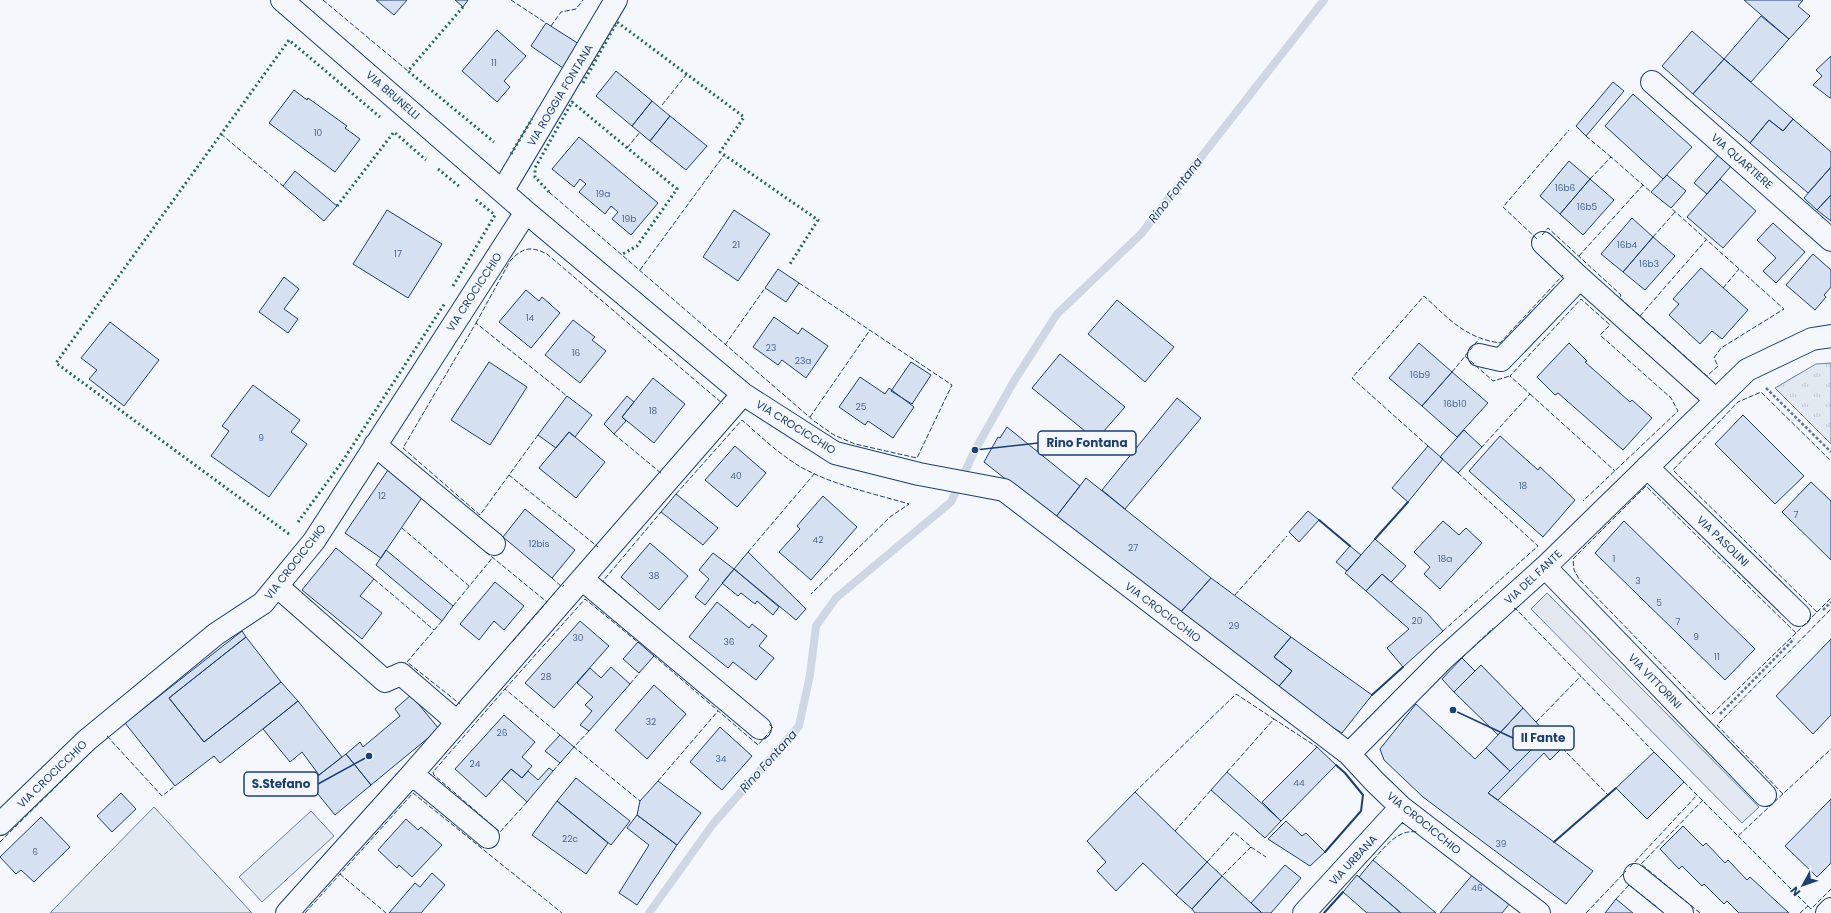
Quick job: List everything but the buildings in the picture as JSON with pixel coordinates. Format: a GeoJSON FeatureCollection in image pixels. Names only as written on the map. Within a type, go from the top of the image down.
{"type":"FeatureCollection","features":[{"type":"Feature","properties":{"kind":"street","name":"VIA BRUNELLI"},"geometry":{"type":"LineString","coordinates":[[282,0],[503,190]]}},
{"type":"Feature","properties":{"kind":"street","name":"VIA ROGGIA FONTANA"},"geometry":{"type":"LineString","coordinates":[[503,190],[616,0]]}},
{"type":"Feature","properties":{"kind":"street","name":"VIA QUARTIERE"},"geometry":{"type":"LineString","coordinates":[[1652,82],[1831,240]]}},
{"type":"Feature","properties":{"kind":"street","name":"VIA CROCICCHIO"},"geometry":{"type":"LineString","coordinates":[[503,190],[526,212],[743,394],[835,453],[919,474],[1004,490],[1349,754],[1401,807],[1539,913]]}},
{"type":"Feature","properties":{"kind":"street","name":"VIA CROCICCHIO"},"geometry":{"type":"LineString","coordinates":[[0,824],[87,740],[216,634],[263,603],[314,541],[526,212]]}},
{"type":"Feature","properties":{"kind":"street"},"geometry":{"type":"LineString","coordinates":[[1543,243],[1716,400]]}},
{"type":"Feature","properties":{"kind":"street"},"geometry":{"type":"LineString","coordinates":[[1479,355],[1501,360],[1580,278]]}},
{"type":"Feature","properties":{"kind":"street","name":"VIA DEL FANTE"},"geometry":{"type":"LineString","coordinates":[[1349,754],[1444,658],[1545,567],[1747,370],[1812,339],[1831,336]]}},
{"type":"Feature","properties":{"kind":"street"},"geometry":{"type":"LineString","coordinates":[[287,913],[412,774],[743,394]]}},
{"type":"Feature","properties":{"kind":"street"},"geometry":{"type":"LineString","coordinates":[[375,445],[494,544]]}},
{"type":"Feature","properties":{"kind":"street","name":"VIA PASOLINI"},"geometry":{"type":"LineString","coordinates":[[1647,467],[1806,622]]}},
{"type":"Feature","properties":{"kind":"street","name":"VIA VITTORINI"},"geometry":{"type":"LineString","coordinates":[[1545,567],[1765,795]]}},
{"type":"Feature","properties":{"kind":"street"},"geometry":{"type":"LineString","coordinates":[[582,579],[760,728]]}},
{"type":"Feature","properties":{"kind":"street"},"geometry":{"type":"LineString","coordinates":[[277,586],[385,681],[401,674],[457,722]]}},
{"type":"Feature","properties":{"kind":"street"},"geometry":{"type":"LineString","coordinates":[[412,774],[488,837]]}},
{"type":"Feature","properties":{"kind":"street","name":"VIA URBANA"},"geometry":{"type":"LineString","coordinates":[[1304,913],[1401,807]]}},
{"type":"Feature","properties":{"kind":"street"},"geometry":{"type":"LineString","coordinates":[[1635,875],[1682,913]]}},
{"type":"Feature","properties":{"kind":"street"},"geometry":{"type":"LineString","coordinates":[[1827,913],[1831,909]]}},
{"type":"Feature","properties":{"kind":"path"},"geometry":{"type":"LineString","coordinates":[[1747,370],[1831,452]]}},
{"type":"Feature","properties":{"kind":"path"},"geometry":{"type":"LineString","coordinates":[[1703,731],[1806,622],[1831,602]]}},
{"type":"Feature","properties":{"kind":"green space"},"geometry":{"type":"Polygon","coordinates":[[[1831,363],[1831,444],[1775,388],[1816,364],[1831,363]]]}},
{"type":"Feature","properties":{"kind":"green space"},"geometry":{"type":"Polygon","coordinates":[[[154,807],[252,913],[50,913],[154,807]]]}},
{"type":"Feature","properties":{"kind":"green space"},"geometry":{"type":"Polygon","coordinates":[[[311,811],[334,836],[262,902],[239,877],[311,811]]]}},
{"type":"Feature","properties":{"kind":"shaded area"},"geometry":{"type":"Polygon","coordinates":[[[1547,593],[1759,807],[1742,823],[1531,609],[1547,593]]]}},
{"type":"Feature","properties":{"kind":"waterway","name":"Rino Fontana"},"geometry":{"type":"LineString","coordinates":[[649,913],[713,824],[799,726],[810,675],[816,626],[836,598],[951,502],[975,450],[1014,381],[1057,314],[1141,234],[1324,0]]}},
{"type":"Feature","properties":{"kind":"hedge"},"geometry":{"type":"LineString","coordinates":[[463,7],[408,71],[494,142]]}},
{"type":"Feature","properties":{"kind":"hedge"},"geometry":{"type":"LineString","coordinates":[[583,83],[617,22],[744,117],[720,152],[818,220],[790,264]]}},
{"type":"Feature","properties":{"kind":"hedge"},"geometry":{"type":"LineString","coordinates":[[289,534],[56,363],[289,40],[380,117]]}},
{"type":"Feature","properties":{"kind":"hedge"},"geometry":{"type":"LineString","coordinates":[[549,192],[535,177],[535,168],[572,102],[677,189],[637,246],[621,255]]}},
{"type":"Feature","properties":{"kind":"hedge"},"geometry":{"type":"LineString","coordinates":[[511,154],[532,119]]}},
{"type":"Feature","properties":{"kind":"hedge"},"geometry":{"type":"LineString","coordinates":[[337,206],[394,132],[426,160]]}},
{"type":"Feature","properties":{"kind":"hedge"},"geometry":{"type":"LineString","coordinates":[[438,169],[460,187]]}},
{"type":"Feature","properties":{"kind":"hedge"},"geometry":{"type":"LineString","coordinates":[[453,286],[495,215],[475,199]]}},
{"type":"Feature","properties":{"kind":"hedge"},"geometry":{"type":"LineString","coordinates":[[298,522],[342,462],[445,303]]}},
{"type":"Feature","properties":{"kind":"fence"},"geometry":{"type":"LineString","coordinates":[[323,0],[408,71]]}},
{"type":"Feature","properties":{"kind":"fence"},"geometry":{"type":"LineString","coordinates":[[511,0],[546,23]]}},
{"type":"Feature","properties":{"kind":"fence"},"geometry":{"type":"LineString","coordinates":[[551,26],[561,12],[576,9],[583,0]]}},
{"type":"Feature","properties":{"kind":"fence"},"geometry":{"type":"LineString","coordinates":[[662,105],[687,74]]}},
{"type":"Feature","properties":{"kind":"fence"},"geometry":{"type":"LineString","coordinates":[[1537,239],[1503,207],[1569,130]]}},
{"type":"Feature","properties":{"kind":"fence"},"geometry":{"type":"LineString","coordinates":[[627,148],[640,132]]}},
{"type":"Feature","properties":{"kind":"fence"},"geometry":{"type":"LineString","coordinates":[[221,134],[283,186]]}},
{"type":"Feature","properties":{"kind":"fence"},"geometry":{"type":"LineString","coordinates":[[1586,136],[1611,157]]}},
{"type":"Feature","properties":{"kind":"fence"},"geometry":{"type":"LineString","coordinates":[[640,270],[724,155]]}},
{"type":"Feature","properties":{"kind":"fence"},"geometry":{"type":"LineString","coordinates":[[1590,179],[1611,157],[1651,192]]}},
{"type":"Feature","properties":{"kind":"fence"},"geometry":{"type":"LineString","coordinates":[[1579,256],[1643,185]]}},
{"type":"Feature","properties":{"kind":"fence"},"geometry":{"type":"LineString","coordinates":[[549,192],[814,421],[834,435],[855,444],[917,458],[952,385],[799,283]]}},
{"type":"Feature","properties":{"kind":"fence"},"geometry":{"type":"LineString","coordinates":[[1542,235],[1548,228],[1621,295],[1620,298],[1707,376],[1718,366],[1714,358],[1721,348],[1784,309],[1671,208]]}},
{"type":"Feature","properties":{"kind":"fence"},"geometry":{"type":"LineString","coordinates":[[1653,237],[1675,212]]}},
{"type":"Feature","properties":{"kind":"fence"},"geometry":{"type":"LineString","coordinates":[[1640,316],[1706,240]]}},
{"type":"Feature","properties":{"kind":"fence"},"geometry":{"type":"LineString","coordinates":[[476,323],[510,261],[519,253],[527,249],[541,251],[547,254],[723,404]]}},
{"type":"Feature","properties":{"kind":"fence"},"geometry":{"type":"LineString","coordinates":[[1723,288],[1739,269]]}},
{"type":"Feature","properties":{"kind":"fence"},"geometry":{"type":"LineString","coordinates":[[1428,446],[1352,378],[1424,296],[1450,320],[1467,332],[1477,337],[1500,343],[1563,275]]}},
{"type":"Feature","properties":{"kind":"fence"},"geometry":{"type":"LineString","coordinates":[[725,345],[765,288]]}},
{"type":"Feature","properties":{"kind":"fence"},"geometry":{"type":"LineString","coordinates":[[1481,448],[1530,394],[1510,376],[1581,299],[1610,325],[1600,335],[1671,398],[1678,411],[1583,501]]}},
{"type":"Feature","properties":{"kind":"fence"},"geometry":{"type":"LineString","coordinates":[[509,475],[480,515],[403,448],[476,323],[567,396]]}},
{"type":"Feature","properties":{"kind":"fence"},"geometry":{"type":"LineString","coordinates":[[810,417],[870,330]]}},
{"type":"Feature","properties":{"kind":"fence"},"geometry":{"type":"LineString","coordinates":[[1452,372],[1479,339]]}},
{"type":"Feature","properties":{"kind":"fence"},"geometry":{"type":"LineString","coordinates":[[1465,356],[1493,381],[1510,376]]}},
{"type":"Feature","properties":{"kind":"fence"},"geometry":{"type":"LineString","coordinates":[[1817,612],[1673,470],[1738,402],[1761,392],[1831,461]]}},
{"type":"Feature","properties":{"kind":"fence"},"geometry":{"type":"LineString","coordinates":[[1530,394],[1615,471]]}},
{"type":"Feature","properties":{"kind":"fence"},"geometry":{"type":"LineString","coordinates":[[676,494],[742,420],[784,456],[812,473],[852,488],[909,504],[890,517],[811,594]]}},
{"type":"Feature","properties":{"kind":"fence"},"geometry":{"type":"LineString","coordinates":[[614,434],[662,474]]}},
{"type":"Feature","properties":{"kind":"fence"},"geometry":{"type":"LineString","coordinates":[[538,435],[509,475],[598,547]]}},
{"type":"Feature","properties":{"kind":"fence"},"geometry":{"type":"LineString","coordinates":[[1443,631],[1538,546],[1458,473],[1459,472]]}},
{"type":"Feature","properties":{"kind":"fence"},"geometry":{"type":"LineString","coordinates":[[748,552],[815,473]]}},
{"type":"Feature","properties":{"kind":"fence"},"geometry":{"type":"LineString","coordinates":[[1796,633],[1711,715],[1579,579],[1574,570],[1573,559],[1646,486],[1796,633],[1831,598]]}},
{"type":"Feature","properties":{"kind":"fence"},"geometry":{"type":"LineString","coordinates":[[638,611],[603,581],[661,512]]}},
{"type":"Feature","properties":{"kind":"fence"},"geometry":{"type":"LineString","coordinates":[[402,528],[469,586]]}},
{"type":"Feature","properties":{"kind":"fence"},"geometry":{"type":"LineString","coordinates":[[1235,595],[1287,536]]}},
{"type":"Feature","properties":{"kind":"fence"},"geometry":{"type":"LineString","coordinates":[[486,552],[547,602],[513,641]]}},
{"type":"Feature","properties":{"kind":"fence"},"geometry":{"type":"LineString","coordinates":[[453,606],[493,557]]}},
{"type":"Feature","properties":{"kind":"fence"},"geometry":{"type":"LineString","coordinates":[[552,578],[562,587],[564,585]]}},
{"type":"Feature","properties":{"kind":"fence"},"geometry":{"type":"LineString","coordinates":[[374,579],[434,630]]}},
{"type":"Feature","properties":{"kind":"fence"},"geometry":{"type":"LineString","coordinates":[[505,689],[585,599],[639,643]]}},
{"type":"Feature","properties":{"kind":"fence"},"geometry":{"type":"LineString","coordinates":[[1514,609],[1515,608],[1654,752]]}},
{"type":"Feature","properties":{"kind":"fence"},"geometry":{"type":"LineString","coordinates":[[1783,794],[1717,725],[1831,609]]}},
{"type":"Feature","properties":{"kind":"fence"},"geometry":{"type":"LineString","coordinates":[[442,621],[407,662],[460,704]]}},
{"type":"Feature","properties":{"kind":"fence"},"geometry":{"type":"LineString","coordinates":[[1462,658],[1493,628]]}},
{"type":"Feature","properties":{"kind":"fence"},"geometry":{"type":"LineString","coordinates":[[653,655],[758,745],[773,728],[769,724]]}},
{"type":"Feature","properties":{"kind":"fence"},"geometry":{"type":"LineString","coordinates":[[630,684],[640,672]]}},
{"type":"Feature","properties":{"kind":"fence"},"geometry":{"type":"LineString","coordinates":[[1536,722],[1581,676]]}},
{"type":"Feature","properties":{"kind":"fence"},"geometry":{"type":"LineString","coordinates":[[527,802],[500,832],[434,775],[433,772],[505,689],[560,735]]}},
{"type":"Feature","properties":{"kind":"fence"},"geometry":{"type":"LineString","coordinates":[[1135,792],[1236,694],[1274,719]]}},
{"type":"Feature","properties":{"kind":"fence"},"geometry":{"type":"LineString","coordinates":[[658,781],[718,711]]}},
{"type":"Feature","properties":{"kind":"fence"},"geometry":{"type":"LineString","coordinates":[[1227,772],[1274,719],[1317,747]]}},
{"type":"Feature","properties":{"kind":"fence"},"geometry":{"type":"LineString","coordinates":[[589,731],[574,747],[640,801]]}},
{"type":"Feature","properties":{"kind":"fence"},"geometry":{"type":"LineString","coordinates":[[107,736],[162,796],[175,786]]}},
{"type":"Feature","properties":{"kind":"fence"},"geometry":{"type":"LineString","coordinates":[[1562,748],[1608,795]]}},
{"type":"Feature","properties":{"kind":"fence"},"geometry":{"type":"LineString","coordinates":[[1684,782],[1738,836],[1831,749]]}},
{"type":"Feature","properties":{"kind":"fence"},"geometry":{"type":"LineString","coordinates":[[0,842],[91,752]]}},
{"type":"Feature","properties":{"kind":"fence"},"geometry":{"type":"LineString","coordinates":[[553,771],[560,763]]}},
{"type":"Feature","properties":{"kind":"fence"},"geometry":{"type":"LineString","coordinates":[[1175,831],[1211,790]]}},
{"type":"Feature","properties":{"kind":"fence"},"geometry":{"type":"LineString","coordinates":[[305,913],[413,793],[562,913]]}},
{"type":"Feature","properties":{"kind":"fence"},"geometry":{"type":"LineString","coordinates":[[1630,867],[1697,795]]}},
{"type":"Feature","properties":{"kind":"fence"},"geometry":{"type":"LineString","coordinates":[[1700,913],[1641,864],[1703,800]]}},
{"type":"Feature","properties":{"kind":"fence"},"geometry":{"type":"LineString","coordinates":[[1207,862],[1234,832],[1251,847],[1222,876]]}},
{"type":"Feature","properties":{"kind":"fence"},"geometry":{"type":"LineString","coordinates":[[1373,860],[1397,836],[1403,833],[1417,832]]}},
{"type":"Feature","properties":{"kind":"fence"},"geometry":{"type":"LineString","coordinates":[[1738,836],[1808,906],[1800,913]]}},
{"type":"Feature","properties":{"kind":"fence"},"geometry":{"type":"LineString","coordinates":[[1251,847],[1266,857]]}},
{"type":"Feature","properties":{"kind":"fence"},"geometry":{"type":"LineString","coordinates":[[1586,913],[1626,871]]}},
{"type":"Feature","properties":{"kind":"fence"},"geometry":{"type":"LineString","coordinates":[[340,874],[386,913]]}},
{"type":"Feature","properties":{"kind":"fence"},"geometry":{"type":"LineString","coordinates":[[1616,899],[1629,885],[1657,907]]}},
{"type":"Feature","properties":{"kind":"fence"},"geometry":{"type":"LineString","coordinates":[[1808,906],[1811,909],[1831,889]]}},
{"type":"Feature","properties":{"kind":"wall"},"geometry":{"type":"LineString","coordinates":[[1375,539],[1408,502]]}},
{"type":"Feature","properties":{"kind":"wall"},"geometry":{"type":"LineString","coordinates":[[1319,520],[1350,546]]}},
{"type":"Feature","properties":{"kind":"wall"},"geometry":{"type":"LineString","coordinates":[[1372,695],[1403,667]]}},
{"type":"Feature","properties":{"kind":"wall"},"geometry":{"type":"LineString","coordinates":[[1325,852],[1361,811],[1363,795],[1345,773],[1336,765]]}},
{"type":"Feature","properties":{"kind":"wall"},"geometry":{"type":"LineString","coordinates":[[1554,842],[1616,788]]}},
{"type":"Feature","properties":{"kind":"wall"},"geometry":{"type":"LineString","coordinates":[[1324,913],[1343,892]]}},
{"type":"Feature","properties":{"kind":"place","name":"Rino Fontana"},"geometry":{"type":"Point","coordinates":[975,450]}},
{"type":"Feature","properties":{"kind":"place","name":"Il Fante"},"geometry":{"type":"Point","coordinates":[1453,710]}},
{"type":"Feature","properties":{"kind":"place","name":"S.Stefano"},"geometry":{"type":"Point","coordinates":[369,756]}}]}
